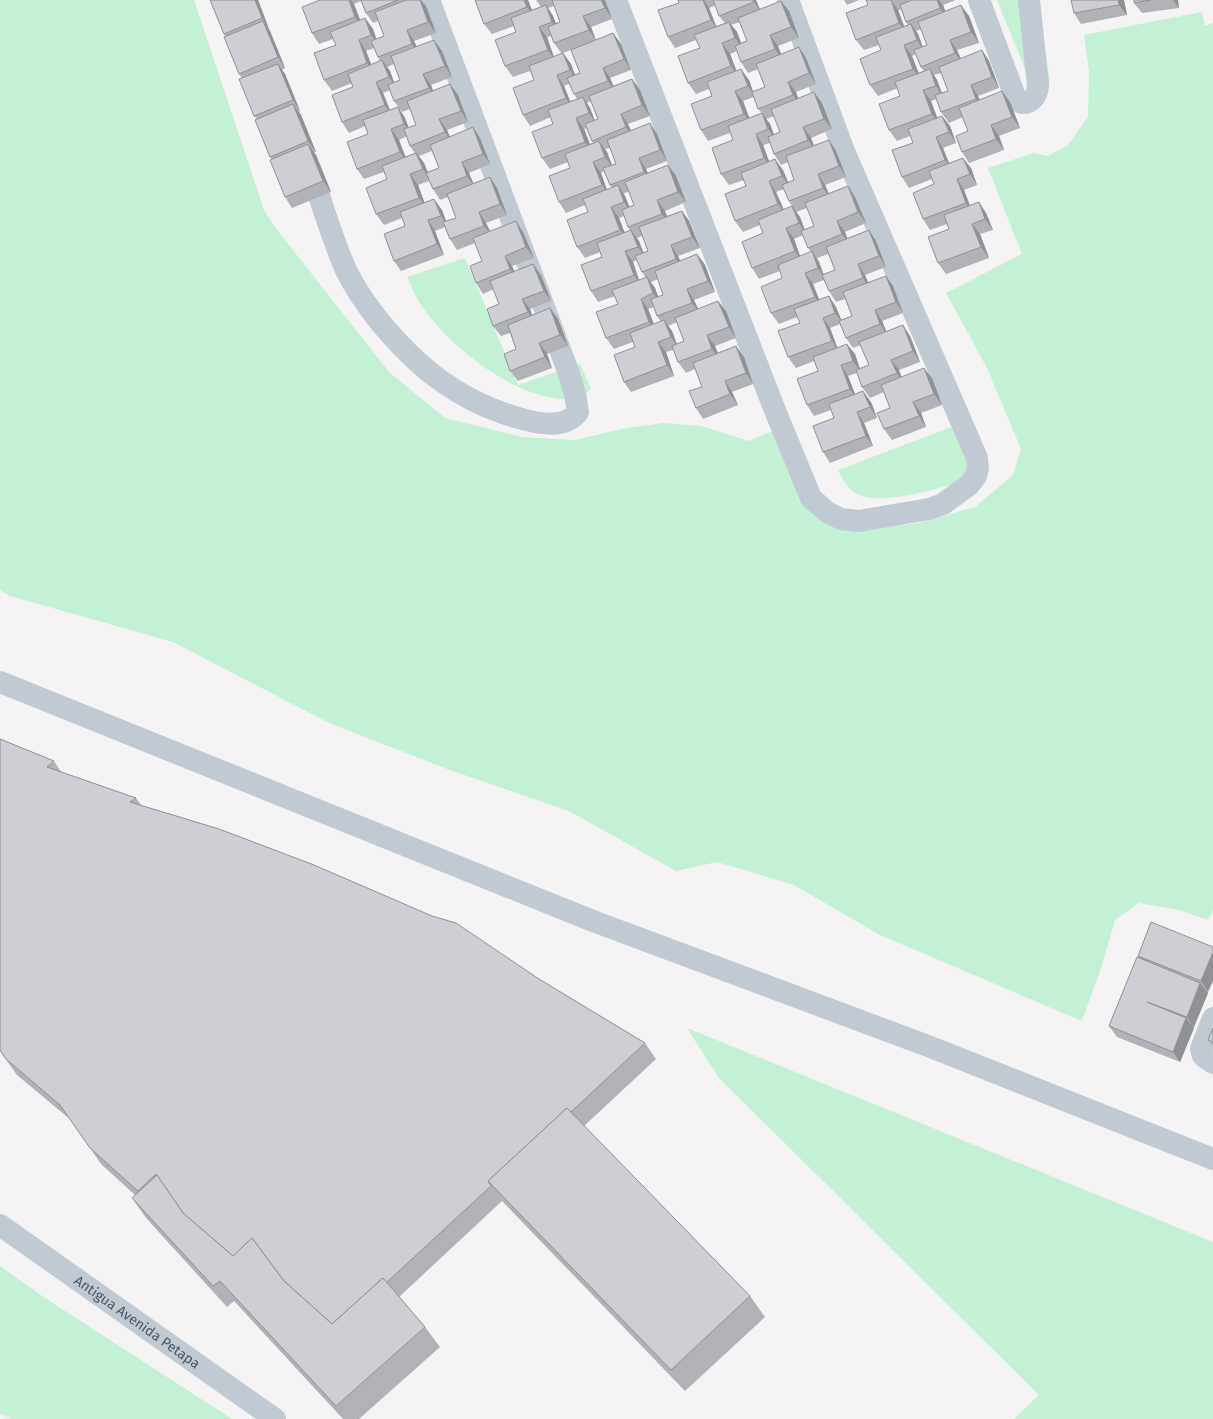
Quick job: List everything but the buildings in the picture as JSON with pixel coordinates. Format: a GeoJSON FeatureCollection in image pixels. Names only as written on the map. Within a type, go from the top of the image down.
{"type":"FeatureCollection","features":[{"type":"Feature","properties":{"kind":"street"},"geometry":{"type":"LineString","coordinates":[[302,147],[343,264],[360,296],[406,352],[433,376],[464,397],[502,414],[537,423],[555,424],[570,420],[575,416],[578,412],[576,394],[429,0]]}},
{"type":"Feature","properties":{"kind":"street"},"geometry":{"type":"LineString","coordinates":[[616,0],[779,422],[811,498],[827,512],[841,519],[853,520],[929,509],[943,504],[969,485],[976,476],[978,468],[977,458],[844,152],[788,0]]}},
{"type":"Feature","properties":{"kind":"street"},"geometry":{"type":"LineString","coordinates":[[979,0],[1016,98],[1022,103],[1030,101],[1034,98],[1038,86],[1029,0]]}},
{"type":"Feature","properties":{"kind":"street"},"geometry":{"type":"LineString","coordinates":[[0,682],[586,918],[928,1046],[1213,1159]]}},
{"type":"Feature","properties":{"kind":"street"},"geometry":{"type":"LineString","coordinates":[[1213,1018],[1201,1049],[1203,1056],[1213,1063]]}},
{"type":"Feature","properties":{"kind":"street","name":"Antigua Avenida Petapa"},"geometry":{"type":"LineString","coordinates":[[0,1225],[275,1419]]}},
{"type":"Feature","properties":{"kind":"green space"},"geometry":{"type":"Polygon","coordinates":[[[0,0],[194,0],[264,210],[274,226],[389,372],[445,418],[522,437],[575,440],[626,428],[664,423],[701,426],[749,441],[777,429],[790,472],[864,530],[918,523],[975,507],[1013,475],[1021,449],[987,368],[946,293],[1022,254],[988,168],[1034,153],[1048,156],[1068,145],[1088,117],[1089,71],[1084,35],[1202,12],[1205,26],[1213,23],[1213,909],[1208,920],[1179,910],[1139,903],[1115,920],[1102,965],[1082,1021],[880,935],[794,885],[717,862],[676,871],[569,811],[450,770],[329,723],[173,642],[10,596],[0,590],[0,0]]]}},
{"type":"Feature","properties":{"kind":"green space"},"geometry":{"type":"Polygon","coordinates":[[[997,0],[1037,0],[1050,81],[1045,94],[1033,88],[997,0]]]}},
{"type":"Feature","properties":{"kind":"green space"},"geometry":{"type":"Polygon","coordinates":[[[465,258],[518,385],[580,364],[591,388],[584,397],[568,399],[546,396],[525,389],[504,379],[483,366],[464,351],[446,335],[431,318],[417,299],[407,277],[465,258]]]}},
{"type":"Feature","properties":{"kind":"green space"},"geometry":{"type":"Polygon","coordinates":[[[965,422],[976,456],[960,482],[937,489],[908,495],[879,498],[867,497],[857,494],[848,487],[838,470],[965,422]]]}},
{"type":"Feature","properties":{"kind":"green space"},"geometry":{"type":"Polygon","coordinates":[[[687,1028],[1213,1242],[1213,1419],[1014,1419],[1039,1395],[719,1078],[687,1028]]]}},
{"type":"Feature","properties":{"kind":"green space"},"geometry":{"type":"Polygon","coordinates":[[[0,1266],[45,1298],[232,1419],[12,1419],[0,1414],[0,1266]]]}}]}
